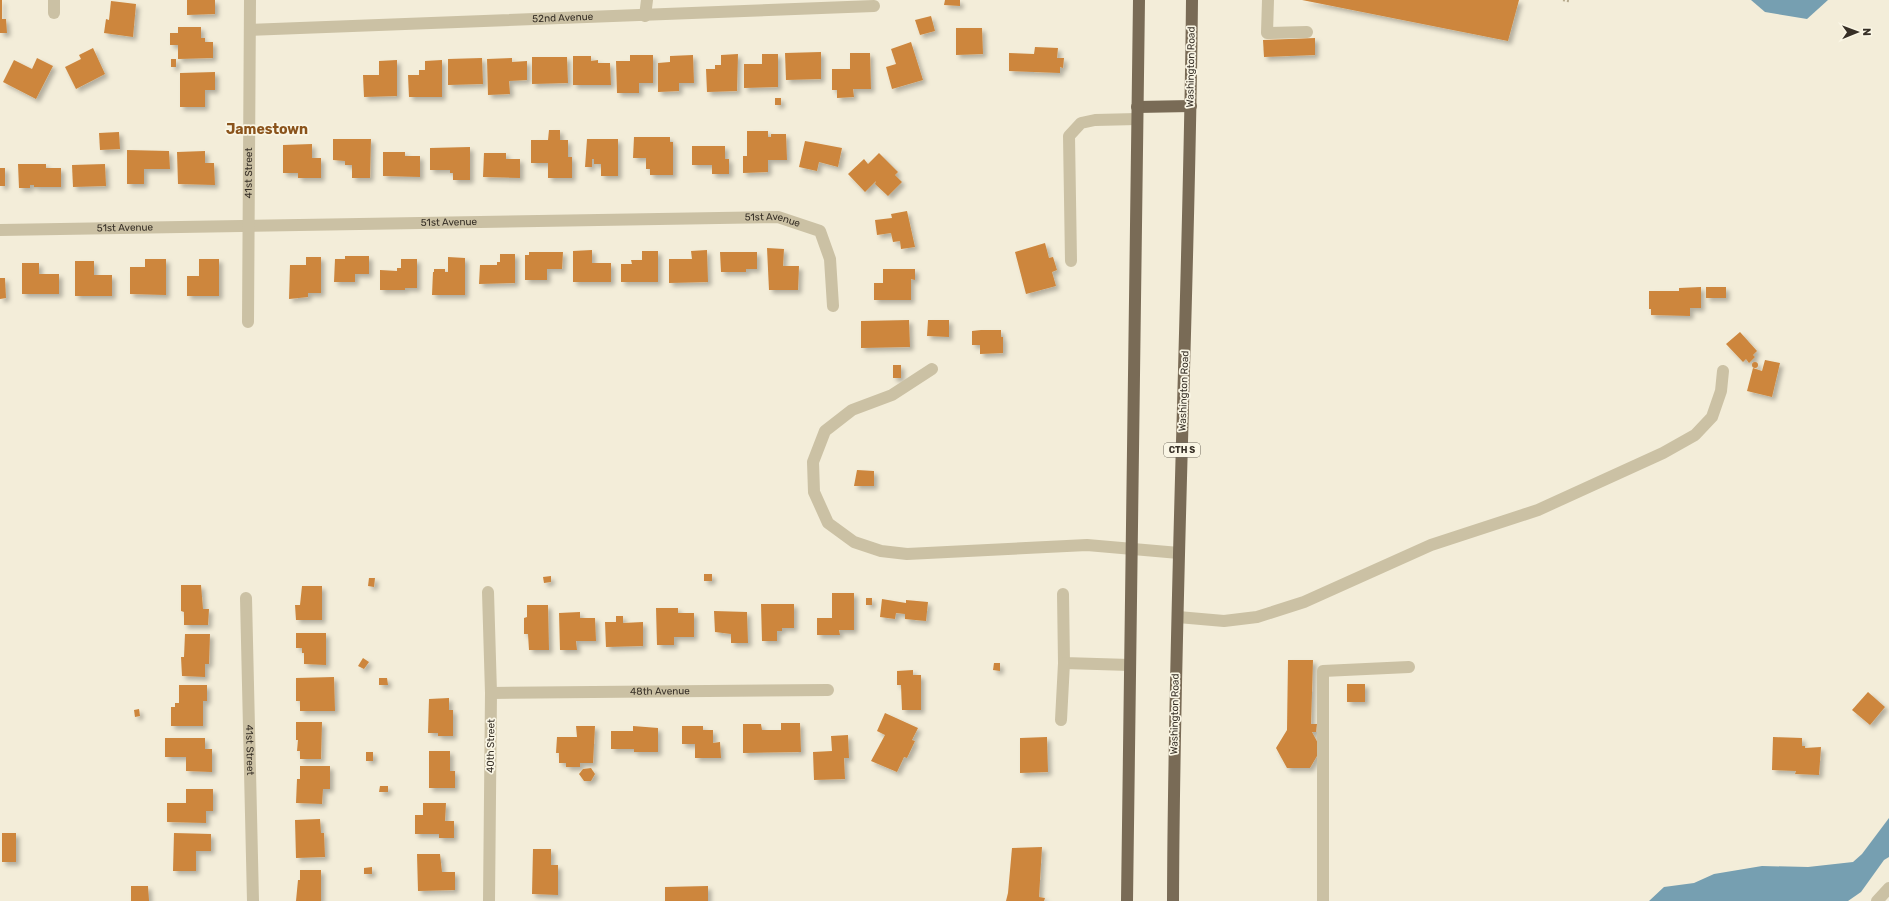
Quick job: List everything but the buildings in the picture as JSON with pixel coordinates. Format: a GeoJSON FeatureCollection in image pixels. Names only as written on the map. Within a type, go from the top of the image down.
{"type":"FeatureCollection","features":[{"type":"Feature","properties":{"kind":"main road"},"geometry":{"type":"LineString","coordinates":[[1128,901],[1139,0]]}},
{"type":"Feature","properties":{"kind":"main road","name":"Washington Road"},"geometry":{"type":"LineString","coordinates":[[1172,901],[1179,553],[1191,106],[1192,0]]}},
{"type":"Feature","properties":{"kind":"main road"},"geometry":{"type":"LineString","coordinates":[[1137,106],[1191,106]]}},
{"type":"Feature","properties":{"kind":"street"},"geometry":{"type":"LineString","coordinates":[[54,0],[54,14]]}},
{"type":"Feature","properties":{"kind":"street","name":"41st Street"},"geometry":{"type":"LineString","coordinates":[[248,322],[250,0]]}},
{"type":"Feature","properties":{"kind":"street"},"geometry":{"type":"LineString","coordinates":[[645,16],[647,0]]}},
{"type":"Feature","properties":{"kind":"street"},"geometry":{"type":"LineString","coordinates":[[1268,0],[1267,33],[1307,32]]}},
{"type":"Feature","properties":{"kind":"street","name":"52nd Avenue"},"geometry":{"type":"LineString","coordinates":[[250,30],[874,6]]}},
{"type":"Feature","properties":{"kind":"street"},"geometry":{"type":"LineString","coordinates":[[1071,261],[1069,136],[1081,123],[1095,120],[1137,119]]}},
{"type":"Feature","properties":{"kind":"street","name":"51st Avenue"},"geometry":{"type":"LineString","coordinates":[[0,230],[778,217],[820,231],[830,259],[833,306]]}},
{"type":"Feature","properties":{"kind":"street"},"geometry":{"type":"LineString","coordinates":[[932,369],[892,395],[852,410],[825,430],[813,462],[814,492],[828,523],[854,542],[881,551],[906,554],[1088,545],[1179,553]]}},
{"type":"Feature","properties":{"kind":"street"},"geometry":{"type":"LineString","coordinates":[[1178,617],[1224,621],[1257,617],[1304,602],[1431,545],[1536,511],[1594,485],[1663,453],[1695,435],[1712,417],[1722,391],[1723,371]]}},
{"type":"Feature","properties":{"kind":"street","name":"40th Street"},"geometry":{"type":"LineString","coordinates":[[488,592],[492,693],[489,901]]}},
{"type":"Feature","properties":{"kind":"street"},"geometry":{"type":"LineString","coordinates":[[1061,720],[1064,662],[1063,594]]}},
{"type":"Feature","properties":{"kind":"street","name":"41st Street"},"geometry":{"type":"LineString","coordinates":[[246,598],[253,901]]}},
{"type":"Feature","properties":{"kind":"street"},"geometry":{"type":"LineString","coordinates":[[1064,662],[1130,665]]}},
{"type":"Feature","properties":{"kind":"street"},"geometry":{"type":"LineString","coordinates":[[1324,901],[1323,671],[1409,667]]}},
{"type":"Feature","properties":{"kind":"street","name":"48th Avenue"},"geometry":{"type":"LineString","coordinates":[[492,693],[828,690]]}},
{"type":"Feature","properties":{"kind":"street"},"geometry":{"type":"LineString","coordinates":[[1878,901],[1889,888]]}},
{"type":"Feature","properties":{"kind":"path"},"geometry":{"type":"LineString","coordinates":[[1563,0],[1569,0]]}},
{"type":"Feature","properties":{"kind":"water"},"geometry":{"type":"Polygon","coordinates":[[[1751,0],[1828,0],[1807,19],[1765,12],[1751,0]]]}},
{"type":"Feature","properties":{"kind":"water"},"geometry":{"type":"Polygon","coordinates":[[[1889,818],[1889,857],[1884,860],[1861,892],[1848,901],[1649,901],[1664,887],[1694,883],[1714,874],[1762,866],[1808,867],[1853,862],[1862,854],[1889,818]]]}},
{"type":"Feature","properties":{"kind":"district","name":"Jamestown"},"geometry":{"type":"Point","coordinates":[267,129]}}]}
